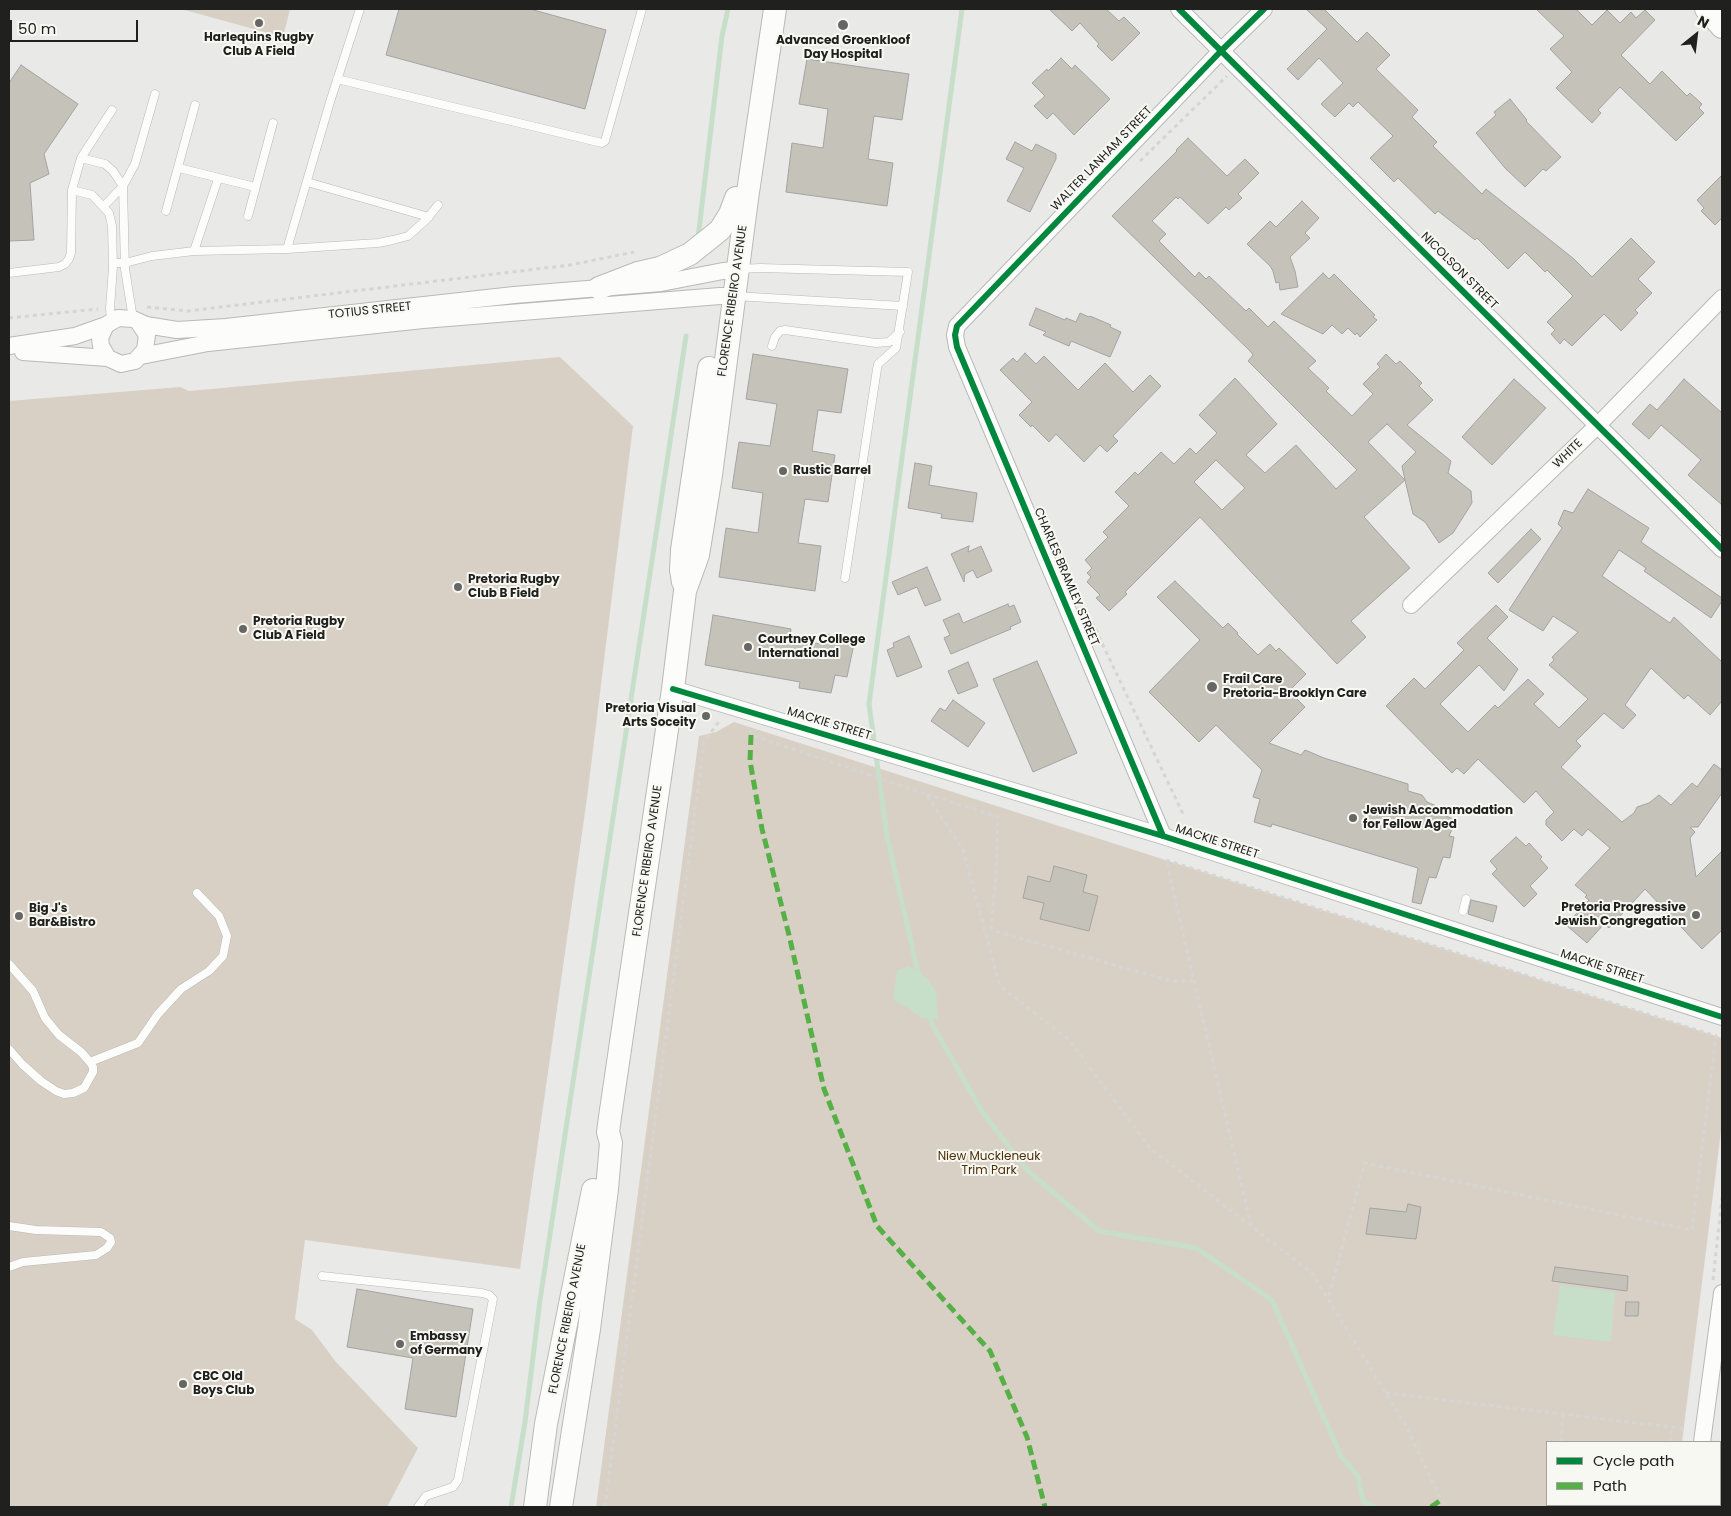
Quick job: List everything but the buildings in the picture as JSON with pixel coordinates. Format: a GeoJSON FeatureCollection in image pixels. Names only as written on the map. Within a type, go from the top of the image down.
{"type":"FeatureCollection","features":[{"type":"Feature","properties":{"kind":"main road","name":"FLORENCE RIBEIRO AVENUE"},"geometry":{"type":"LineString","coordinates":[[730,270],[736,198],[760,9]]}},
{"type":"Feature","properties":{"kind":"main road","name":"FLORENCE RIBEIRO AVENUE"},"geometry":{"type":"LineString","coordinates":[[535,1507],[546,1424],[597,1169],[603,1141],[608,1132],[673,689],[685,591],[681,570],[682,550],[776,9]]}},
{"type":"Feature","properties":{"kind":"main road"},"geometry":{"type":"LineString","coordinates":[[1706,9],[1722,27]]}},
{"type":"Feature","properties":{"kind":"main road"},"geometry":{"type":"LineString","coordinates":[[599,288],[660,268],[690,254],[720,230],[730,214],[736,198]]}},
{"type":"Feature","properties":{"kind":"main road","name":"FLORENCE RIBEIRO AVENUE"},"geometry":{"type":"LineString","coordinates":[[561,1507],[589,1329],[607,1189],[611,1143],[608,1132]]}},
{"type":"Feature","properties":{"kind":"street","name":"NICOLSON STREET"},"geometry":{"type":"LineString","coordinates":[[1179,9],[1722,549]]}},
{"type":"Feature","properties":{"kind":"street","name":"WALTER LANHAM STREET"},"geometry":{"type":"LineString","coordinates":[[957,326],[1221,50],[1264,9]]}},
{"type":"Feature","properties":{"kind":"street","name":"TOTIUS STREET"},"geometry":{"type":"LineString","coordinates":[[9,346],[75,336],[109,318],[134,316],[146,325],[177,330],[226,327],[514,295],[661,283],[730,270]]}},
{"type":"Feature","properties":{"kind":"street","name":"TOTIUS STREET"},"geometry":{"type":"LineString","coordinates":[[141,356],[208,343],[413,321],[726,296]]}},
{"type":"Feature","properties":{"kind":"street","name":"WHITE"},"geometry":{"type":"LineString","coordinates":[[1411,605],[1598,425],[1722,298]]}},
{"type":"Feature","properties":{"kind":"street"},"geometry":{"type":"LineString","coordinates":[[9,352],[108,358],[121,364],[129,364],[141,356],[145,350],[146,335],[134,316]]}},
{"type":"Feature","properties":{"kind":"street"},"geometry":{"type":"LineString","coordinates":[[108,358],[101,346],[100,338],[109,318]]}},
{"type":"Feature","properties":{"kind":"street","name":"CHARLES BRAMLEY STREET"},"geometry":{"type":"LineString","coordinates":[[957,326],[955,335],[957,347],[1163,836]]}},
{"type":"Feature","properties":{"kind":"street","name":"MACKIE STREET"},"geometry":{"type":"LineString","coordinates":[[673,689],[1163,836],[1722,1017]]}},
{"type":"Feature","properties":{"kind":"street"},"geometry":{"type":"LineString","coordinates":[[1699,1436],[1719,1347],[1722,1294]]}},
{"type":"Feature","properties":{"kind":"lane"},"geometry":{"type":"LineString","coordinates":[[287,248],[337,79],[360,9]]}},
{"type":"Feature","properties":{"kind":"lane"},"geometry":{"type":"LineString","coordinates":[[337,79],[602,143],[642,9]]}},
{"type":"Feature","properties":{"kind":"lane"},"geometry":{"type":"LineString","coordinates":[[104,206],[123,186],[138,155],[155,94]]}},
{"type":"Feature","properties":{"kind":"lane"},"geometry":{"type":"LineString","coordinates":[[166,211],[195,105]]}},
{"type":"Feature","properties":{"kind":"lane"},"geometry":{"type":"LineString","coordinates":[[9,273],[59,267],[65,264],[71,254],[72,190],[81,158],[112,110]]}},
{"type":"Feature","properties":{"kind":"lane"},"geometry":{"type":"LineString","coordinates":[[248,216],[273,124]]}},
{"type":"Feature","properties":{"kind":"lane"},"geometry":{"type":"LineString","coordinates":[[81,158],[105,164],[117,176],[123,186],[125,263],[134,316]]}},
{"type":"Feature","properties":{"kind":"lane"},"geometry":{"type":"LineString","coordinates":[[179,168],[255,188]]}},
{"type":"Feature","properties":{"kind":"lane"},"geometry":{"type":"LineString","coordinates":[[194,251],[218,179]]}},
{"type":"Feature","properties":{"kind":"lane"},"geometry":{"type":"LineString","coordinates":[[307,182],[429,217]]}},
{"type":"Feature","properties":{"kind":"lane"},"geometry":{"type":"LineString","coordinates":[[72,190],[92,195],[109,213],[112,226],[113,263],[109,318]]}},
{"type":"Feature","properties":{"kind":"lane"},"geometry":{"type":"LineString","coordinates":[[113,263],[125,263],[152,256],[194,251],[378,243],[408,236],[429,217],[438,205]]}},
{"type":"Feature","properties":{"kind":"lane"},"geometry":{"type":"LineString","coordinates":[[730,270],[760,268],[908,272],[896,348],[878,364],[876,369],[845,578]]}},
{"type":"Feature","properties":{"kind":"lane"},"geometry":{"type":"LineString","coordinates":[[726,296],[903,306]]}},
{"type":"Feature","properties":{"kind":"lane"},"geometry":{"type":"LineString","coordinates":[[772,346],[775,337],[780,331],[785,330],[876,342],[889,342],[900,332]]}},
{"type":"Feature","properties":{"kind":"lane"},"geometry":{"type":"LineString","coordinates":[[90,1062],[138,1043],[158,1014],[181,989],[209,971],[222,956],[227,936],[222,922],[219,916],[197,892]]}},
{"type":"Feature","properties":{"kind":"lane"},"geometry":{"type":"LineString","coordinates":[[1464,911],[1466,899]]}},
{"type":"Feature","properties":{"kind":"lane"},"geometry":{"type":"LineString","coordinates":[[9,964],[32,991],[45,1018],[59,1035],[81,1052],[90,1062],[93,1072],[84,1088],[73,1093],[64,1094],[41,1081],[9,1049]]}},
{"type":"Feature","properties":{"kind":"lane"},"geometry":{"type":"LineString","coordinates":[[9,1226],[36,1230],[101,1232],[110,1238],[107,1248],[96,1255],[23,1262],[9,1267]]}},
{"type":"Feature","properties":{"kind":"lane"},"geometry":{"type":"LineString","coordinates":[[322,1276],[482,1293],[489,1295],[493,1299],[458,1480],[453,1487],[426,1496],[418,1507]]}},
{"type":"Feature","properties":{"kind":"path"},"geometry":{"type":"LineString","coordinates":[[1137,165],[1236,67]]}},
{"type":"Feature","properties":{"kind":"path"},"geometry":{"type":"LineString","coordinates":[[134,316],[570,265],[635,252]]}},
{"type":"Feature","properties":{"kind":"path"},"geometry":{"type":"LineString","coordinates":[[9,318],[109,318]]}},
{"type":"Feature","properties":{"kind":"path"},"geometry":{"type":"LineString","coordinates":[[1090,616],[1183,814]]}},
{"type":"Feature","properties":{"kind":"path"},"geometry":{"type":"LineString","coordinates":[[605,1507],[704,742],[724,714]]}},
{"type":"Feature","properties":{"kind":"path"},"geometry":{"type":"LineString","coordinates":[[751,735],[752,727]]}},
{"type":"Feature","properties":{"kind":"path"},"geometry":{"type":"LineString","coordinates":[[745,730],[751,735],[998,817],[996,874],[991,928],[998,932],[1171,981],[1194,981]]}},
{"type":"Feature","properties":{"kind":"path"},"geometry":{"type":"LineString","coordinates":[[926,794],[963,850],[1000,986],[1068,1039],[1151,1149],[1312,1273],[1405,1424],[1441,1500],[1447,1507]]}},
{"type":"Feature","properties":{"kind":"path"},"geometry":{"type":"LineString","coordinates":[[1251,1226],[1166,860],[1716,1036],[1692,1230],[1365,1163],[1328,1299]]}},
{"type":"Feature","properties":{"kind":"path"},"geometry":{"type":"LineString","coordinates":[[1385,1392],[1672,1427],[1699,1436]]}},
{"type":"Feature","properties":{"kind":"path"},"geometry":{"type":"LineString","coordinates":[[1561,1441],[1563,1414]]}},
{"type":"Feature","properties":{"kind":"path"},"geometry":{"type":"LineString","coordinates":[[1670,1441],[1672,1427]]}},
{"type":"Feature","properties":{"kind":"green space","name":"Harlequins Rugby Club A Field"},"geometry":{"type":"Polygon","coordinates":[[[181,9],[290,9],[283,37],[181,9]]]}},
{"type":"Feature","properties":{"kind":"green space"},"geometry":{"type":"Polygon","coordinates":[[[560,357],[633,426],[587,798],[520,1269],[305,1240],[295,1319],[312,1330],[336,1362],[418,1448],[387,1507],[9,1507],[9,401],[180,387],[189,391],[560,357]]]}},
{"type":"Feature","properties":{"kind":"green space","name":"Niew Muckleneuk Trim Park"},"geometry":{"type":"Polygon","coordinates":[[[734,722],[1722,1038],[1722,1123],[1682,1441],[1546,1441],[1546,1506],[1674,1507],[596,1507],[699,736],[716,732],[734,722]]]}},
{"type":"Feature","properties":{"kind":"shaded area"},"geometry":{"type":"Polygon","coordinates":[[[909,966],[928,979],[936,992],[938,1019],[921,1018],[910,1009],[893,1000],[897,971],[909,966]]]}},
{"type":"Feature","properties":{"kind":"shaded area"},"geometry":{"type":"Polygon","coordinates":[[[1560,1285],[1615,1292],[1611,1342],[1553,1335],[1560,1285]]]}},
{"type":"Feature","properties":{"kind":"waterway"},"geometry":{"type":"LineString","coordinates":[[698,238],[722,36],[728,9]]}},
{"type":"Feature","properties":{"kind":"waterway"},"geometry":{"type":"LineString","coordinates":[[919,977],[887,836],[869,704],[962,9]]}},
{"type":"Feature","properties":{"kind":"waterway"},"geometry":{"type":"LineString","coordinates":[[511,1507],[525,1422],[540,1300],[686,336]]}},
{"type":"Feature","properties":{"kind":"waterway"},"geometry":{"type":"LineString","coordinates":[[929,1014],[933,1026],[983,1113],[1028,1171],[1099,1231],[1196,1248],[1272,1300],[1341,1456],[1358,1476],[1363,1501],[1374,1507]]}},
{"type":"Feature","properties":{"kind":"marked path"},"geometry":{"type":"LineString","coordinates":[[751,735],[750,761],[762,829],[789,935],[824,1089],[877,1226],[990,1351],[1027,1437],[1045,1507]]}},
{"type":"Feature","properties":{"kind":"marked path"},"geometry":{"type":"LineString","coordinates":[[1431,1507],[1441,1500]]}},
{"type":"Feature","properties":{"kind":"cycle path"},"geometry":{"type":"LineString","coordinates":[[1179,9],[1722,549]]}},
{"type":"Feature","properties":{"kind":"cycle path"},"geometry":{"type":"LineString","coordinates":[[1163,836],[957,347],[955,335],[957,326],[1221,51],[1264,9]]}},
{"type":"Feature","properties":{"kind":"cycle path"},"geometry":{"type":"LineString","coordinates":[[673,689],[1163,836],[1722,1017]]}},
{"type":"Feature","properties":{"kind":"place","name":"Harlequins Rugby Club A Field"},"geometry":{"type":"Point","coordinates":[259,23]}},
{"type":"Feature","properties":{"kind":"place","name":"Advanced Groenkloof Day Hospital"},"geometry":{"type":"Point","coordinates":[843,25]}},
{"type":"Feature","properties":{"kind":"place","name":"Rustic Barrel"},"geometry":{"type":"Point","coordinates":[783,471]}},
{"type":"Feature","properties":{"kind":"place","name":"Pretoria Rugby Club B Field"},"geometry":{"type":"Point","coordinates":[458,587]}},
{"type":"Feature","properties":{"kind":"place","name":"Pretoria Rugby Club A Field"},"geometry":{"type":"Point","coordinates":[243,629]}},
{"type":"Feature","properties":{"kind":"place","name":"Courtney College International"},"geometry":{"type":"Point","coordinates":[748,647]}},
{"type":"Feature","properties":{"kind":"place","name":"Frail Care Pretoria-Brooklyn Care"},"geometry":{"type":"Point","coordinates":[1212,687]}},
{"type":"Feature","properties":{"kind":"place","name":"Pretoria Visual Arts Soceity"},"geometry":{"type":"Point","coordinates":[706,716]}},
{"type":"Feature","properties":{"kind":"place","name":"Jewish Accommodation for Fellow Aged"},"geometry":{"type":"Point","coordinates":[1353,818]}},
{"type":"Feature","properties":{"kind":"place","name":"Pretoria Progressive Jewish Congregation"},"geometry":{"type":"Point","coordinates":[1696,915]}},
{"type":"Feature","properties":{"kind":"place","name":"Big J's Bar&Bistro"},"geometry":{"type":"Point","coordinates":[19,916]}},
{"type":"Feature","properties":{"kind":"place","name":"Embassy of Germany"},"geometry":{"type":"Point","coordinates":[400,1344]}},
{"type":"Feature","properties":{"kind":"place","name":"CBC Old Boys Club"},"geometry":{"type":"Point","coordinates":[183,1384]}}]}
